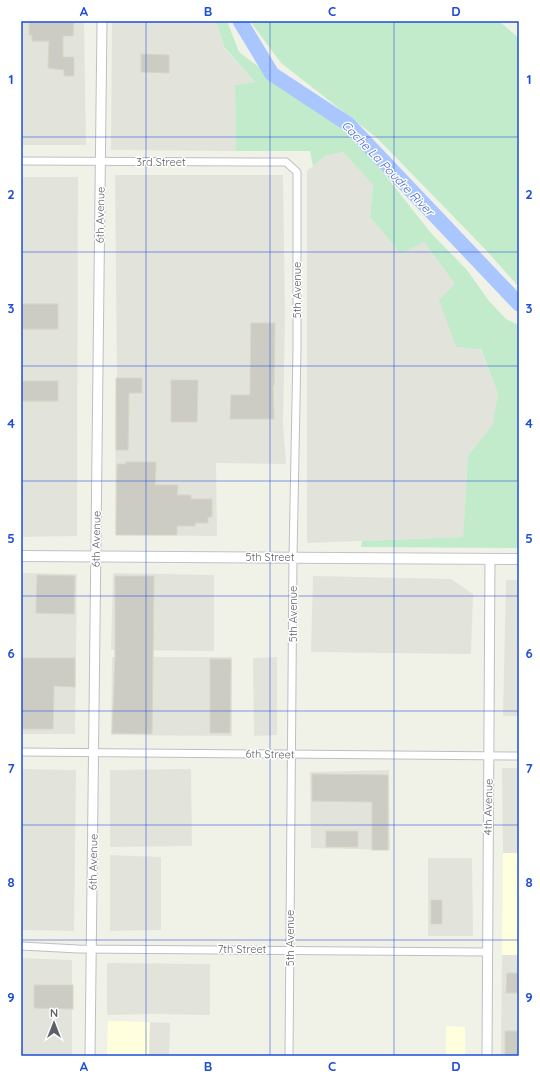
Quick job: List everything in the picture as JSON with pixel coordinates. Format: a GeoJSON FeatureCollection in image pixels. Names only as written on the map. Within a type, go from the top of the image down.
{"type":"FeatureCollection","features":[{"type":"Feature","properties":{"kind":"main road","name":"5th Street"},"geometry":{"type":"LineString","coordinates":[[21,556],[519,559]]}},
{"type":"Feature","properties":{"kind":"street","name":"6th Avenue"},"geometry":{"type":"LineString","coordinates":[[90,1056],[102,21]]}},
{"type":"Feature","properties":{"kind":"street","name":"3rd Street"},"geometry":{"type":"LineString","coordinates":[[21,162],[286,162],[297,172]]}},
{"type":"Feature","properties":{"kind":"street","name":"5th Avenue"},"geometry":{"type":"LineString","coordinates":[[290,1056],[293,557],[297,350],[297,172]]}},
{"type":"Feature","properties":{"kind":"street","name":"4th Avenue"},"geometry":{"type":"LineString","coordinates":[[487,1056],[486,952],[490,559]]}},
{"type":"Feature","properties":{"kind":"street","name":"6th Street"},"geometry":{"type":"LineString","coordinates":[[21,752],[519,756]]}},
{"type":"Feature","properties":{"kind":"street","name":"7th Street"},"geometry":{"type":"LineString","coordinates":[[21,946],[486,952]]}},
{"type":"Feature","properties":{"kind":"shaded area"},"geometry":{"type":"Polygon","coordinates":[[[21,21],[84,21],[86,145],[21,145],[21,21]]]}},
{"type":"Feature","properties":{"kind":"shaded area"},"geometry":{"type":"Polygon","coordinates":[[[112,21],[216,21],[224,48],[255,82],[235,85],[236,151],[111,150],[112,21]]]}},
{"type":"Feature","properties":{"kind":"shaded area"},"geometry":{"type":"Polygon","coordinates":[[[216,21],[227,21],[239,52],[345,130],[370,156],[431,233],[467,270],[489,301],[506,319],[519,325],[519,548],[361,547],[362,541],[463,537],[468,456],[493,424],[498,394],[481,349],[456,347],[439,300],[455,284],[424,242],[401,254],[370,217],[373,185],[343,152],[325,156],[313,166],[310,151],[236,151],[235,85],[255,82],[224,47],[216,21]]]}},
{"type":"Feature","properties":{"kind":"shaded area"},"geometry":{"type":"Polygon","coordinates":[[[250,21],[499,21],[519,38],[519,287],[486,250],[377,138],[281,63],[250,21]]]}},
{"type":"Feature","properties":{"kind":"shaded area"},"geometry":{"type":"Polygon","coordinates":[[[343,152],[373,185],[370,217],[401,254],[424,242],[455,284],[498,394],[495,422],[468,456],[463,537],[307,543],[307,171],[325,156],[343,152]]]}},
{"type":"Feature","properties":{"kind":"shaded area"},"geometry":{"type":"Polygon","coordinates":[[[115,175],[283,175],[285,315],[283,425],[286,464],[216,463],[217,536],[115,535],[117,378],[115,175]]]}},
{"type":"Feature","properties":{"kind":"shaded area"},"geometry":{"type":"Polygon","coordinates":[[[21,177],[78,177],[77,536],[21,537],[21,177]]]}},
{"type":"Feature","properties":{"kind":"shaded area"},"geometry":{"type":"Polygon","coordinates":[[[21,573],[77,574],[75,734],[21,734],[21,573]]]}},
{"type":"Feature","properties":{"kind":"shaded area"},"geometry":{"type":"Polygon","coordinates":[[[113,573],[214,575],[214,651],[111,650],[113,573]]]}},
{"type":"Feature","properties":{"kind":"shaded area"},"geometry":{"type":"Polygon","coordinates":[[[313,576],[451,579],[473,594],[471,654],[311,652],[313,576]]]}},
{"type":"Feature","properties":{"kind":"shaded area"},"geometry":{"type":"Polygon","coordinates":[[[506,580],[519,580],[519,716],[503,716],[506,580]]]}},
{"type":"Feature","properties":{"kind":"shaded area"},"geometry":{"type":"Polygon","coordinates":[[[112,657],[232,657],[232,736],[111,735],[112,657]]]}},
{"type":"Feature","properties":{"kind":"shaded area"},"geometry":{"type":"Polygon","coordinates":[[[277,657],[277,735],[254,736],[253,658],[277,657]]]}},
{"type":"Feature","properties":{"kind":"shaded area"},"geometry":{"type":"Polygon","coordinates":[[[502,768],[519,768],[519,853],[503,853],[502,768]]]}},
{"type":"Feature","properties":{"kind":"shaded area"},"geometry":{"type":"Polygon","coordinates":[[[21,769],[76,770],[74,931],[21,930],[21,769]]]}},
{"type":"Feature","properties":{"kind":"shaded area"},"geometry":{"type":"Polygon","coordinates":[[[191,769],[192,846],[110,847],[110,770],[191,769]]]}},
{"type":"Feature","properties":{"kind":"shaded area"},"geometry":{"type":"Polygon","coordinates":[[[389,770],[390,850],[311,848],[310,772],[389,770]]]}},
{"type":"Feature","properties":{"kind":"shaded area"},"geometry":{"type":"Polygon","coordinates":[[[503,853],[519,853],[519,955],[502,955],[503,853]]]}},
{"type":"Feature","properties":{"kind":"shaded area"},"geometry":{"type":"Polygon","coordinates":[[[110,855],[161,857],[161,930],[110,931],[110,855]]]}},
{"type":"Feature","properties":{"kind":"shaded area"},"geometry":{"type":"Polygon","coordinates":[[[428,858],[472,858],[473,936],[428,936],[428,858]]]}},
{"type":"Feature","properties":{"kind":"shaded area"},"geometry":{"type":"Polygon","coordinates":[[[502,955],[519,955],[519,1056],[501,1056],[502,955]]]}},
{"type":"Feature","properties":{"kind":"shaded area"},"geometry":{"type":"Polygon","coordinates":[[[21,958],[72,960],[72,1056],[21,1056],[21,958]]]}},
{"type":"Feature","properties":{"kind":"shaded area"},"geometry":{"type":"Polygon","coordinates":[[[107,963],[210,964],[210,1015],[107,1015],[107,963]]]}},
{"type":"Feature","properties":{"kind":"shaded area"},"geometry":{"type":"Polygon","coordinates":[[[108,1021],[150,1022],[149,1056],[107,1056],[108,1021]]]}},
{"type":"Feature","properties":{"kind":"shaded area"},"geometry":{"type":"Polygon","coordinates":[[[150,1022],[170,1023],[169,1056],[149,1056],[150,1022]]]}},
{"type":"Feature","properties":{"kind":"shaded area"},"geometry":{"type":"Polygon","coordinates":[[[446,1026],[465,1027],[465,1056],[446,1056],[446,1026]]]}},
{"type":"Feature","properties":{"kind":"building"},"geometry":{"type":"Polygon","coordinates":[[[29,21],[74,21],[73,36],[63,36],[63,57],[74,57],[74,76],[64,76],[64,70],[48,68],[49,41],[32,41],[32,35],[29,35],[29,21]]]}},
{"type":"Feature","properties":{"kind":"building"},"geometry":{"type":"Polygon","coordinates":[[[141,54],[169,55],[169,73],[141,72],[141,54]]]}},
{"type":"Feature","properties":{"kind":"building"},"geometry":{"type":"Polygon","coordinates":[[[21,304],[58,304],[58,329],[21,329],[21,304]]]}},
{"type":"Feature","properties":{"kind":"building"},"geometry":{"type":"Polygon","coordinates":[[[251,323],[275,323],[273,386],[274,419],[230,419],[231,395],[250,395],[251,323]]]}},
{"type":"Feature","properties":{"kind":"building"},"geometry":{"type":"Polygon","coordinates":[[[116,378],[142,378],[142,393],[129,393],[128,450],[116,450],[116,378]]]}},
{"type":"Feature","properties":{"kind":"building"},"geometry":{"type":"Polygon","coordinates":[[[171,380],[198,380],[197,422],[171,422],[171,380]]]}},
{"type":"Feature","properties":{"kind":"building"},"geometry":{"type":"Polygon","coordinates":[[[21,381],[58,381],[58,401],[21,401],[21,381]]]}},
{"type":"Feature","properties":{"kind":"building"},"geometry":{"type":"Polygon","coordinates":[[[126,462],[156,462],[155,485],[178,485],[177,495],[191,495],[191,499],[212,499],[212,517],[208,517],[208,523],[195,523],[195,526],[177,526],[177,535],[116,535],[117,464],[126,464],[126,462]]]}},
{"type":"Feature","properties":{"kind":"building"},"geometry":{"type":"Polygon","coordinates":[[[37,575],[75,576],[74,614],[36,613],[37,575]]]}},
{"type":"Feature","properties":{"kind":"building"},"geometry":{"type":"Polygon","coordinates":[[[115,576],[154,576],[152,734],[112,733],[115,659],[115,576]]]}},
{"type":"Feature","properties":{"kind":"building"},"geometry":{"type":"Polygon","coordinates":[[[21,658],[75,658],[75,687],[54,686],[53,729],[21,729],[21,658]]]}},
{"type":"Feature","properties":{"kind":"building"},"geometry":{"type":"Polygon","coordinates":[[[210,659],[231,659],[230,733],[210,733],[210,659]]]}},
{"type":"Feature","properties":{"kind":"building"},"geometry":{"type":"Polygon","coordinates":[[[312,774],[388,775],[388,850],[372,850],[372,802],[312,801],[312,774]]]}},
{"type":"Feature","properties":{"kind":"building"},"geometry":{"type":"Polygon","coordinates":[[[326,831],[358,831],[358,847],[326,847],[326,831]]]}},
{"type":"Feature","properties":{"kind":"building"},"geometry":{"type":"Polygon","coordinates":[[[431,900],[442,900],[442,924],[431,924],[431,900]]]}},
{"type":"Feature","properties":{"kind":"building"},"geometry":{"type":"Polygon","coordinates":[[[507,973],[519,973],[519,993],[506,993],[507,973]]]}},
{"type":"Feature","properties":{"kind":"building"},"geometry":{"type":"Polygon","coordinates":[[[34,985],[73,985],[73,1009],[34,1008],[34,985]]]}},
{"type":"Feature","properties":{"kind":"building"},"geometry":{"type":"Polygon","coordinates":[[[505,1031],[519,1031],[518,1056],[505,1056],[505,1031]]]}},
{"type":"Feature","properties":{"kind":"waterway","name":"Cache La Poudre River"},"geometry":{"type":"LineString","coordinates":[[240,21],[272,74],[348,124],[519,304]]}}]}
